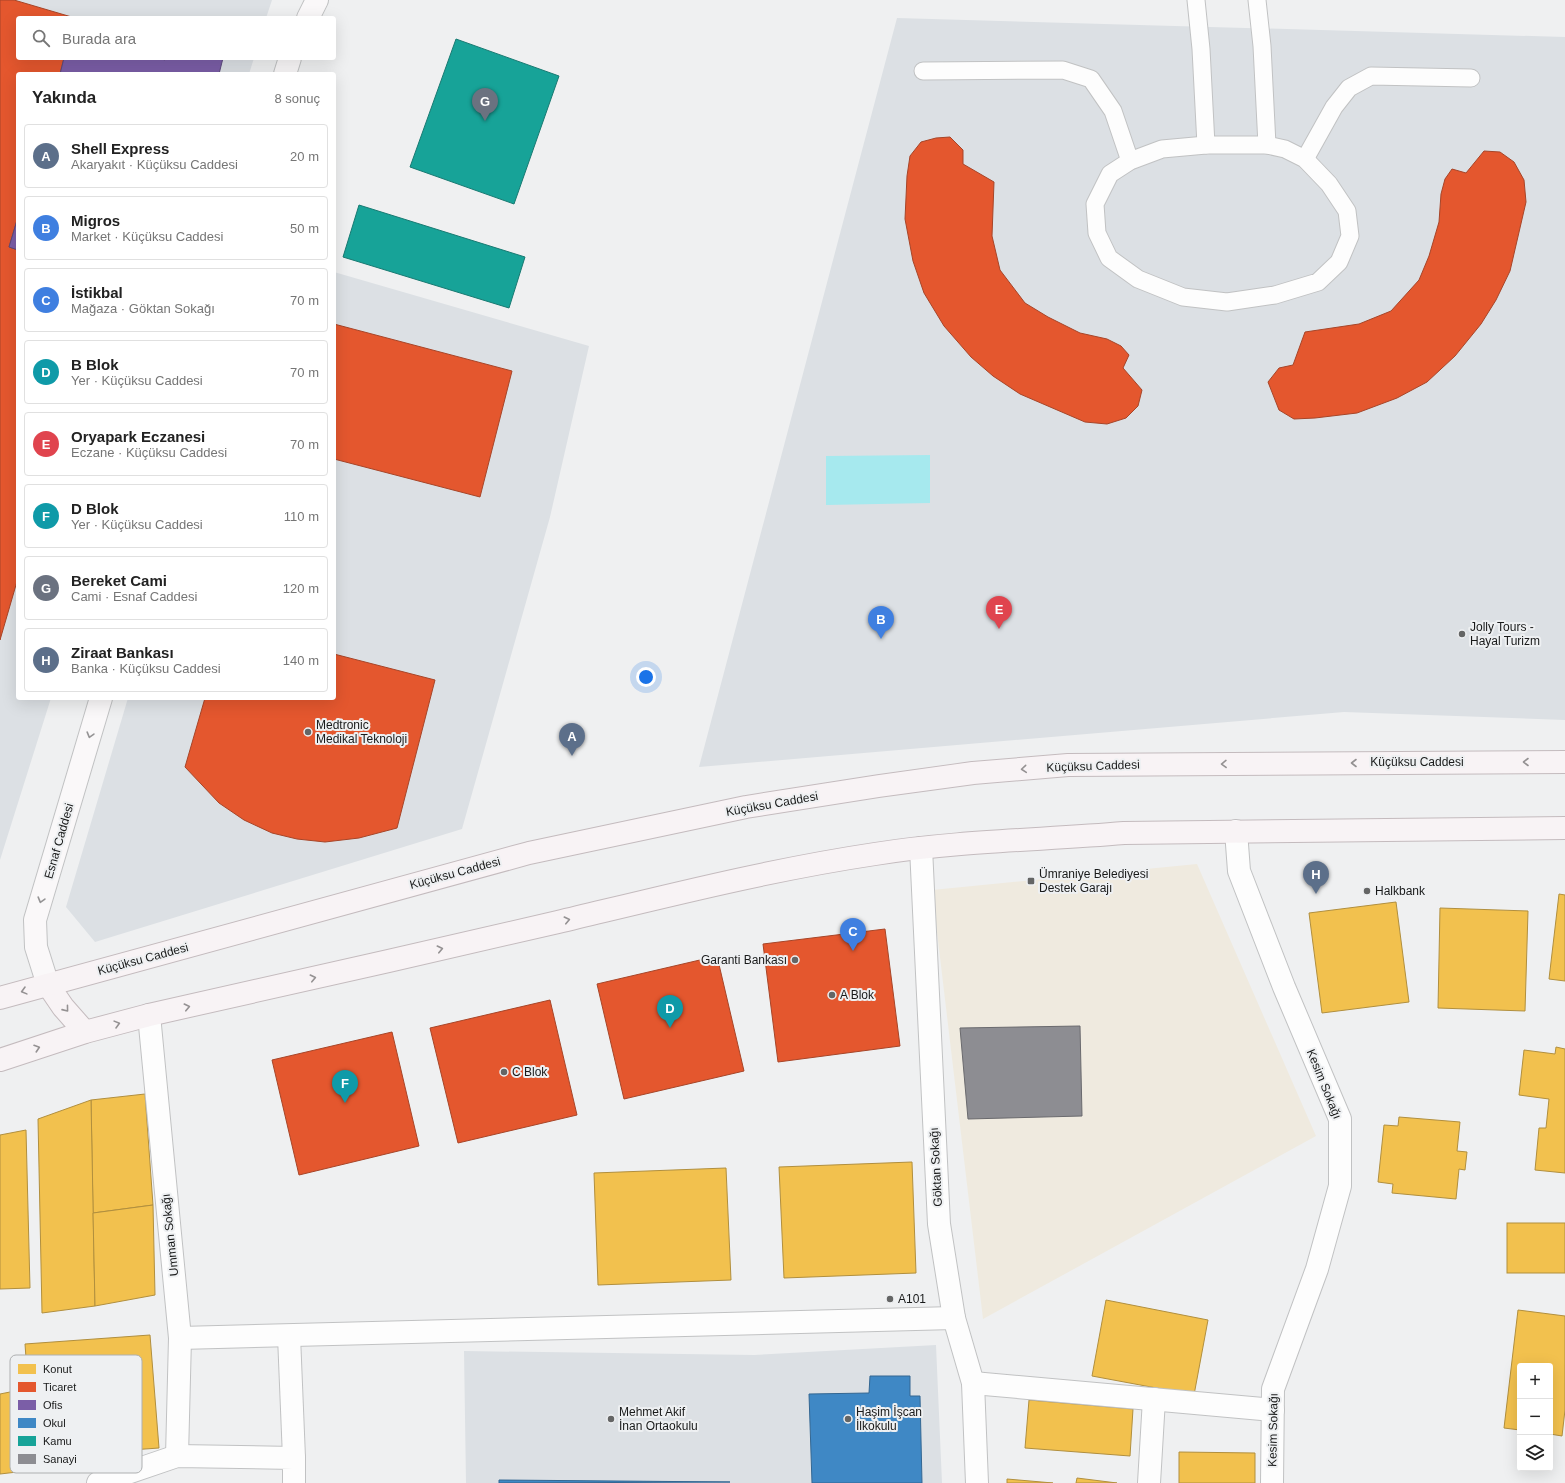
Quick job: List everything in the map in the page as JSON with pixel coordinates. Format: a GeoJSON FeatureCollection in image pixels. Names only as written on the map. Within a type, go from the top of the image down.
{"type":"FeatureCollection","features":[{"type":"Feature","properties":{"kind":"main road"},"geometry":{"type":"LineString","coordinates":[[300,16],[304,0]]}},
{"type":"Feature","properties":{"kind":"main road"},"geometry":{"type":"LineString","coordinates":[[309,16],[317,0]]}},
{"type":"Feature","properties":{"kind":"main road"},"geometry":{"type":"LineString","coordinates":[[286,72],[289,60]]}},
{"type":"Feature","properties":{"kind":"main road","name":"Esnaf Caddesi"},"geometry":{"type":"LineString","coordinates":[[48,985],[36,947],[36,920],[100,700]]}},
{"type":"Feature","properties":{"kind":"main road","name":"Küçüksu Caddesi"},"geometry":{"type":"LineString","coordinates":[[0,998],[529,853],[746,807],[879,786],[973,773],[1068,765],[1565,762]]}},
{"type":"Feature","properties":{"kind":"main road"},"geometry":{"type":"LineString","coordinates":[[0,1060],[85,1032],[149,1015],[555,923],[758,875],[876,854],[976,842],[1068,838],[1124,833],[1565,828]]}},
{"type":"Feature","properties":{"kind":"main road"},"geometry":{"type":"LineString","coordinates":[[48,985],[85,1032]]}},
{"type":"Feature","properties":{"kind":"street","name":"Kesim Sokağı"},"geometry":{"type":"LineString","coordinates":[[1236,831],[1239,871],[1284,987],[1340,1119],[1340,1186],[1316,1269],[1273,1389],[1272,1483]]}},
{"type":"Feature","properties":{"kind":"street","name":"Göktan Sokağı"},"geometry":{"type":"LineString","coordinates":[[921,848],[939,1224],[954,1318],[973,1383],[977,1483]]}},
{"type":"Feature","properties":{"kind":"street","name":"Umman Sokağı"},"geometry":{"type":"LineString","coordinates":[[149,1015],[180,1338],[177,1456]]}},
{"type":"Feature","properties":{"kind":"street"},"geometry":{"type":"LineString","coordinates":[[180,1338],[954,1318]]}},
{"type":"Feature","properties":{"kind":"street"},"geometry":{"type":"LineString","coordinates":[[289,1336],[294,1483]]}},
{"type":"Feature","properties":{"kind":"street"},"geometry":{"type":"LineString","coordinates":[[973,1383],[1273,1410]]}},
{"type":"Feature","properties":{"kind":"street"},"geometry":{"type":"LineString","coordinates":[[1149,1483],[1154,1399]]}},
{"type":"Feature","properties":{"kind":"street"},"geometry":{"type":"LineString","coordinates":[[142,1468],[177,1456],[294,1458]]}},
{"type":"Feature","properties":{"kind":"street"},"geometry":{"type":"LineString","coordinates":[[98,1483],[127,1473]]}},
{"type":"Feature","properties":{"kind":"lane"},"geometry":{"type":"LineString","coordinates":[[1196,0],[1206,145]]}},
{"type":"Feature","properties":{"kind":"lane"},"geometry":{"type":"LineString","coordinates":[[1257,0],[1262,46],[1267,145]]}},
{"type":"Feature","properties":{"kind":"lane"},"geometry":{"type":"LineString","coordinates":[[923,71],[1063,70],[1091,79],[1113,111],[1130,161]]}},
{"type":"Feature","properties":{"kind":"lane"},"geometry":{"type":"LineString","coordinates":[[1305,159],[1334,107],[1350,88],[1371,76],[1471,78]]}},
{"type":"Feature","properties":{"kind":"lane"},"geometry":{"type":"LineString","coordinates":[[1206,145],[1267,145],[1285,149],[1305,159],[1329,184],[1347,212],[1350,236],[1339,262],[1318,282],[1275,295],[1226,302],[1183,297],[1138,279],[1109,258],[1097,233],[1095,204],[1110,174],[1130,161],[1162,149],[1206,145]]}},
{"type":"Feature","properties":{"kind":"shaded area"},"geometry":{"type":"Polygon","coordinates":[[[0,0],[272,0],[267,16],[16,16],[16,60],[253,60],[250,72],[16,72],[16,700],[50,700],[0,860],[0,0]]]}},
{"type":"Feature","properties":{"kind":"shaded area"},"geometry":{"type":"Polygon","coordinates":[[[897,18],[1565,37],[1565,720],[1344,712],[699,767],[897,18]]]}},
{"type":"Feature","properties":{"kind":"shaded area"},"geometry":{"type":"Polygon","coordinates":[[[336,273],[589,346],[550,517],[462,829],[95,942],[66,907],[127,700],[336,700],[336,273]]]}},
{"type":"Feature","properties":{"kind":"shaded area","name":"Ümraniye Belediyesi Destek Garajı"},"geometry":{"type":"Polygon","coordinates":[[[1197,864],[1316,1136],[983,1319],[932,890],[1197,864]]]}},
{"type":"Feature","properties":{"kind":"shaded area","name":"Mehmet Akif İnan Ortaokulu"},"geometry":{"type":"Polygon","coordinates":[[[936,1345],[942,1483],[466,1483],[464,1351],[754,1355],[936,1345]]]}},
{"type":"Feature","properties":{"kind":"water"},"geometry":{"type":"Polygon","coordinates":[[[930,455],[930,503],[826,505],[826,456],[930,455]]]}},
{"type":"Feature","properties":{"kind":"building: Konut"},"geometry":{"type":"Polygon","coordinates":[[[1559,894],[1565,895],[1565,981],[1549,979],[1559,894]]]}},
{"type":"Feature","properties":{"kind":"building: Konut"},"geometry":{"type":"Polygon","coordinates":[[[1396,902],[1409,1002],[1322,1013],[1309,913],[1396,902]]]}},
{"type":"Feature","properties":{"kind":"building: Konut"},"geometry":{"type":"Polygon","coordinates":[[[1440,908],[1528,911],[1525,1011],[1438,1008],[1440,908]]]}},
{"type":"Feature","properties":{"kind":"building: Konut"},"geometry":{"type":"Polygon","coordinates":[[[1556,1047],[1565,1049],[1565,1173],[1535,1170],[1539,1128],[1546,1128],[1549,1099],[1519,1095],[1524,1050],[1555,1054],[1556,1047]]]}},
{"type":"Feature","properties":{"kind":"building: Konut"},"geometry":{"type":"Polygon","coordinates":[[[145,1094],[153,1205],[93,1213],[91,1100],[145,1094]]]}},
{"type":"Feature","properties":{"kind":"building: Konut"},"geometry":{"type":"Polygon","coordinates":[[[91,1100],[95,1306],[42,1313],[38,1119],[91,1100]]]}},
{"type":"Feature","properties":{"kind":"building: Konut"},"geometry":{"type":"Polygon","coordinates":[[[1399,1117],[1460,1122],[1457,1151],[1467,1152],[1465,1170],[1459,1169],[1456,1199],[1392,1193],[1393,1184],[1378,1182],[1384,1125],[1398,1126],[1399,1117]]]}},
{"type":"Feature","properties":{"kind":"building: Konut"},"geometry":{"type":"Polygon","coordinates":[[[26,1130],[30,1288],[0,1289],[0,1135],[26,1130]]]}},
{"type":"Feature","properties":{"kind":"building: Konut"},"geometry":{"type":"Polygon","coordinates":[[[912,1162],[916,1273],[784,1278],[779,1167],[912,1162]]]}},
{"type":"Feature","properties":{"kind":"building: Konut"},"geometry":{"type":"Polygon","coordinates":[[[726,1168],[731,1280],[598,1285],[594,1173],[726,1168]]]}},
{"type":"Feature","properties":{"kind":"building: Konut"},"geometry":{"type":"Polygon","coordinates":[[[153,1205],[155,1295],[95,1306],[93,1213],[153,1205]]]}},
{"type":"Feature","properties":{"kind":"building: Konut"},"geometry":{"type":"Polygon","coordinates":[[[1507,1223],[1565,1223],[1565,1273],[1507,1273],[1507,1223]]]}},
{"type":"Feature","properties":{"kind":"building: Konut"},"geometry":{"type":"Polygon","coordinates":[[[1106,1300],[1208,1320],[1194,1395],[1092,1376],[1106,1300]]]}},
{"type":"Feature","properties":{"kind":"building: Konut"},"geometry":{"type":"Polygon","coordinates":[[[1518,1310],[1565,1316],[1565,1410],[1562,1436],[1553,1434],[1553,1363],[1517,1363],[1517,1430],[1504,1428],[1518,1310]]]}},
{"type":"Feature","properties":{"kind":"building: Konut"},"geometry":{"type":"Polygon","coordinates":[[[150,1335],[159,1448],[142,1449],[142,1355],[26,1355],[25,1344],[150,1335]]]}},
{"type":"Feature","properties":{"kind":"building: Konut"},"geometry":{"type":"Polygon","coordinates":[[[10,1392],[10,1473],[0,1474],[0,1394],[10,1392]]]}},
{"type":"Feature","properties":{"kind":"building: Konut"},"geometry":{"type":"Polygon","coordinates":[[[1029,1400],[1133,1409],[1130,1456],[1025,1448],[1029,1400]]]}},
{"type":"Feature","properties":{"kind":"building: Konut"},"geometry":{"type":"Polygon","coordinates":[[[1179,1452],[1255,1453],[1255,1483],[1179,1483],[1179,1452]]]}},
{"type":"Feature","properties":{"kind":"building: Konut"},"geometry":{"type":"Polygon","coordinates":[[[1077,1478],[1117,1483],[1076,1483],[1077,1478]]]}},
{"type":"Feature","properties":{"kind":"building: Konut"},"geometry":{"type":"Polygon","coordinates":[[[1007,1479],[1053,1483],[1007,1483],[1007,1479]]]}},
{"type":"Feature","properties":{"kind":"building: Ticaret"},"geometry":{"type":"Polygon","coordinates":[[[0,0],[14,0],[68,16],[16,16],[16,60],[64,60],[60,72],[16,72],[16,224],[9,247],[16,249],[16,585],[0,640],[0,0]]]}},
{"type":"Feature","properties":{"kind":"building: Ticaret"},"geometry":{"type":"Polygon","coordinates":[[[950,137],[963,150],[963,164],[994,182],[992,236],[1000,270],[1025,303],[1048,317],[1080,333],[1107,339],[1121,346],[1129,355],[1123,368],[1142,390],[1138,406],[1126,418],[1107,424],[1085,422],[1020,394],[993,376],[971,357],[944,326],[924,293],[913,261],[905,219],[907,176],[910,156],[921,142],[936,138],[950,137]]]}},
{"type":"Feature","properties":{"kind":"building: Ticaret"},"geometry":{"type":"Polygon","coordinates":[[[1484,151],[1500,152],[1514,162],[1524,180],[1526,202],[1510,271],[1496,300],[1481,324],[1455,356],[1427,382],[1397,398],[1357,413],[1315,418],[1294,419],[1279,410],[1268,382],[1279,368],[1293,365],[1305,332],[1359,324],[1391,311],[1419,280],[1429,256],[1439,222],[1441,194],[1445,179],[1452,169],[1466,173],[1484,151]]]}},
{"type":"Feature","properties":{"kind":"building: Ticaret"},"geometry":{"type":"Polygon","coordinates":[[[336,325],[512,371],[480,497],[336,460],[336,325]]]}},
{"type":"Feature","properties":{"kind":"building: Ticaret","name":"Medtronic Medikal Teknoloji"},"geometry":{"type":"Polygon","coordinates":[[[336,655],[435,680],[397,828],[359,838],[325,842],[297,839],[272,833],[244,820],[219,803],[185,767],[204,700],[336,700],[336,655]]]}},
{"type":"Feature","properties":{"kind":"building: Ticaret","name":"A Blok"},"geometry":{"type":"Polygon","coordinates":[[[885,929],[900,1046],[778,1062],[763,944],[885,929]]]}},
{"type":"Feature","properties":{"kind":"building: Ticaret"},"geometry":{"type":"Polygon","coordinates":[[[717,956],[744,1071],[624,1099],[597,984],[717,956]]]}},
{"type":"Feature","properties":{"kind":"building: Ticaret","name":"C Blok"},"geometry":{"type":"Polygon","coordinates":[[[550,1000],[577,1115],[458,1143],[430,1028],[550,1000]]]}},
{"type":"Feature","properties":{"kind":"building: Ticaret"},"geometry":{"type":"Polygon","coordinates":[[[392,1032],[419,1146],[299,1175],[272,1060],[392,1032]]]}},
{"type":"Feature","properties":{"kind":"building: Ofis"},"geometry":{"type":"Polygon","coordinates":[[[64,60],[222,60],[220,72],[60,72],[64,60]]]}},
{"type":"Feature","properties":{"kind":"building: Ofis"},"geometry":{"type":"Polygon","coordinates":[[[16,224],[16,249],[9,247],[16,224]]]}},
{"type":"Feature","properties":{"kind":"building: Okul"},"geometry":{"type":"Polygon","coordinates":[[[870,1376],[910,1376],[910,1396],[920,1396],[922,1483],[812,1483],[809,1394],[869,1393],[870,1376]]]}},
{"type":"Feature","properties":{"kind":"building: Okul"},"geometry":{"type":"Polygon","coordinates":[[[499,1480],[730,1482],[499,1483],[499,1480]]]}},
{"type":"Feature","properties":{"kind":"building: Kamu"},"geometry":{"type":"Polygon","coordinates":[[[456,39],[559,76],[514,204],[410,167],[456,39]]]}},
{"type":"Feature","properties":{"kind":"building: Kamu"},"geometry":{"type":"Polygon","coordinates":[[[359,205],[525,257],[509,308],[343,257],[359,205]]]}},
{"type":"Feature","properties":{"kind":"building: Sanayi"},"geometry":{"type":"Polygon","coordinates":[[[1080,1026],[1082,1116],[968,1119],[960,1028],[1080,1026]]]}},
{"type":"Feature","properties":{"kind":"place","name":"Bereket Cami"},"geometry":{"type":"Point","coordinates":[485,121]}},
{"type":"Feature","properties":{"kind":"place","name":"Oryapark Eczanesi"},"geometry":{"type":"Point","coordinates":[999,629]}},
{"type":"Feature","properties":{"kind":"place","name":"Jolly Tours - Hayal Turizm"},"geometry":{"type":"Point","coordinates":[1462,634]}},
{"type":"Feature","properties":{"kind":"place","name":"Migros"},"geometry":{"type":"Point","coordinates":[881,639]}},
{"type":"Feature","properties":{"kind":"place","name":"Medtronic Medikal Teknoloji"},"geometry":{"type":"Point","coordinates":[308,732]}},
{"type":"Feature","properties":{"kind":"place","name":"Shell Express"},"geometry":{"type":"Point","coordinates":[572,756]}},
{"type":"Feature","properties":{"kind":"place","name":"Ümraniye Belediyesi Destek Garajı"},"geometry":{"type":"Point","coordinates":[1031,881]}},
{"type":"Feature","properties":{"kind":"place","name":"Halkbank"},"geometry":{"type":"Point","coordinates":[1367,891]}},
{"type":"Feature","properties":{"kind":"place","name":"Ziraat Bankası"},"geometry":{"type":"Point","coordinates":[1316,894]}},
{"type":"Feature","properties":{"kind":"place","name":"İstikbal"},"geometry":{"type":"Point","coordinates":[853,951]}},
{"type":"Feature","properties":{"kind":"place","name":"Garanti Bankası"},"geometry":{"type":"Point","coordinates":[795,960]}},
{"type":"Feature","properties":{"kind":"place","name":"A Blok"},"geometry":{"type":"Point","coordinates":[832,995]}},
{"type":"Feature","properties":{"kind":"place","name":"B Blok"},"geometry":{"type":"Point","coordinates":[670,1028]}},
{"type":"Feature","properties":{"kind":"place","name":"C Blok"},"geometry":{"type":"Point","coordinates":[504,1072]}},
{"type":"Feature","properties":{"kind":"place","name":"D Blok"},"geometry":{"type":"Point","coordinates":[345,1103]}},
{"type":"Feature","properties":{"kind":"place","name":"A101"},"geometry":{"type":"Point","coordinates":[890,1299]}},
{"type":"Feature","properties":{"kind":"place","name":"Mehmet Akif İnan Ortaokulu"},"geometry":{"type":"Point","coordinates":[611,1419]}},
{"type":"Feature","properties":{"kind":"place","name":"Haşim İşcan İlkokulu"},"geometry":{"type":"Point","coordinates":[848,1419]}}]}
